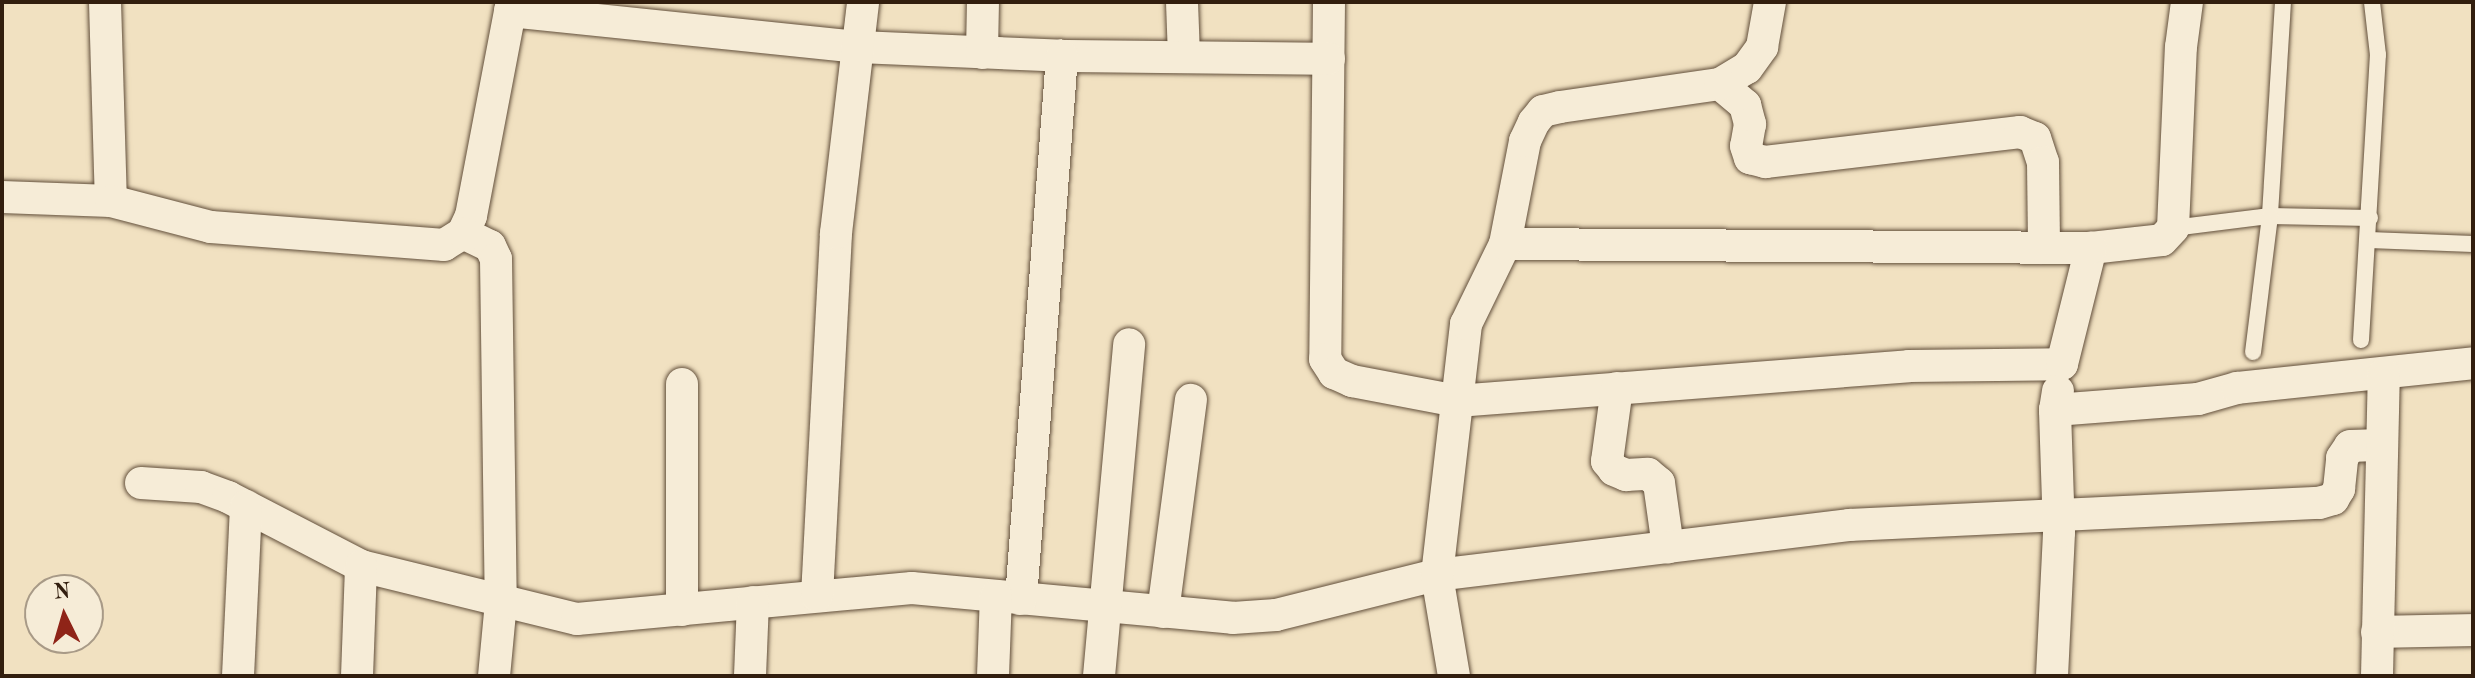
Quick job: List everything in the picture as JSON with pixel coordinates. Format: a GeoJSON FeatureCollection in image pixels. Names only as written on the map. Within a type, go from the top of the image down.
{"type":"FeatureCollection","features":[{"type":"Feature","properties":{"kind":"street"},"geometry":{"type":"LineString","coordinates":[[105,2],[111,201]]}},
{"type":"Feature","properties":{"kind":"street"},"geometry":{"type":"LineString","coordinates":[[817,596],[836,233],[863,2]]}},
{"type":"Feature","properties":{"kind":"street"},"geometry":{"type":"LineString","coordinates":[[982,53],[983,2]]}},
{"type":"Feature","properties":{"kind":"street"},"geometry":{"type":"LineString","coordinates":[[1182,2],[1184,57]]}},
{"type":"Feature","properties":{"kind":"street"},"geometry":{"type":"LineString","coordinates":[[1329,2],[1325,359],[1334,373],[1352,381],[1457,401],[1933,365],[2062,364]]}},
{"type":"Feature","properties":{"kind":"street"},"geometry":{"type":"LineString","coordinates":[[1454,676],[1437,575],[1466,324],[1505,244],[1525,141],[1543,111],[1720,84],[1747,68],[1762,47],[1770,2]]}},
{"type":"Feature","properties":{"kind":"street"},"geometry":{"type":"LineString","coordinates":[[1505,244],[2091,248],[2162,240],[2173,228],[2181,47],[2187,2]]}},
{"type":"Feature","properties":{"kind":"street"},"geometry":{"type":"LineString","coordinates":[[2,197],[111,201],[211,227],[444,245],[463,233],[471,216],[511,7],[859,47],[1062,56],[1329,59]]}},
{"type":"Feature","properties":{"kind":"street"},"geometry":{"type":"LineString","coordinates":[[993,676],[1008,597],[1062,56]]}},
{"type":"Feature","properties":{"kind":"street"},"geometry":{"type":"LineString","coordinates":[[1720,84],[1745,105],[1750,124],[1746,146],[1750,158],[1765,162],[2020,132],[2035,138],[2043,162],[2044,248]]}},
{"type":"Feature","properties":{"kind":"street"},"geometry":{"type":"LineString","coordinates":[[463,233],[490,246],[496,259],[501,602],[494,676]]}},
{"type":"Feature","properties":{"kind":"street"},"geometry":{"type":"LineString","coordinates":[[2052,676],[2058,516],[2055,410],[2062,364],[2091,248]]}},
{"type":"Feature","properties":{"kind":"street"},"geometry":{"type":"LineString","coordinates":[[1099,676],[1129,344]]}},
{"type":"Feature","properties":{"kind":"street"},"geometry":{"type":"LineString","coordinates":[[2055,410],[2198,399],[2237,388],[2473,363]]}},
{"type":"Feature","properties":{"kind":"street"},"geometry":{"type":"LineString","coordinates":[[2377,676],[2384,374]]}},
{"type":"Feature","properties":{"kind":"street"},"geometry":{"type":"LineString","coordinates":[[682,384],[682,610]]}},
{"type":"Feature","properties":{"kind":"street"},"geometry":{"type":"LineString","coordinates":[[1617,388],[1607,461],[1614,470],[1626,475],[1648,474],[1659,483],[1668,547]]}},
{"type":"Feature","properties":{"kind":"street"},"geometry":{"type":"LineString","coordinates":[[1163,612],[1191,400]]}},
{"type":"Feature","properties":{"kind":"street"},"geometry":{"type":"LineString","coordinates":[[141,483],[201,487],[246,506],[361,566],[577,619],[912,588],[1233,618],[1276,615],[1437,575],[1849,525],[2319,503],[2333,499],[2339,489],[2342,458],[2350,446],[2382,445]]}},
{"type":"Feature","properties":{"kind":"street"},"geometry":{"type":"LineString","coordinates":[[238,676],[246,506]]}},
{"type":"Feature","properties":{"kind":"street"},"geometry":{"type":"LineString","coordinates":[[357,676],[361,566]]}},
{"type":"Feature","properties":{"kind":"street"},"geometry":{"type":"LineString","coordinates":[[750,676],[753,602]]}},
{"type":"Feature","properties":{"kind":"street"},"geometry":{"type":"LineString","coordinates":[[2377,632],[2473,630]]}},
{"type":"Feature","properties":{"kind":"lane"},"geometry":{"type":"LineString","coordinates":[[2253,352],[2270,216],[2283,2]]}},
{"type":"Feature","properties":{"kind":"lane"},"geometry":{"type":"LineString","coordinates":[[2361,340],[2378,55],[2372,2]]}},
{"type":"Feature","properties":{"kind":"lane"},"geometry":{"type":"LineString","coordinates":[[2173,228],[2270,216],[2370,218]]}},
{"type":"Feature","properties":{"kind":"lane"},"geometry":{"type":"LineString","coordinates":[[2369,240],[2473,244]]}}]}
